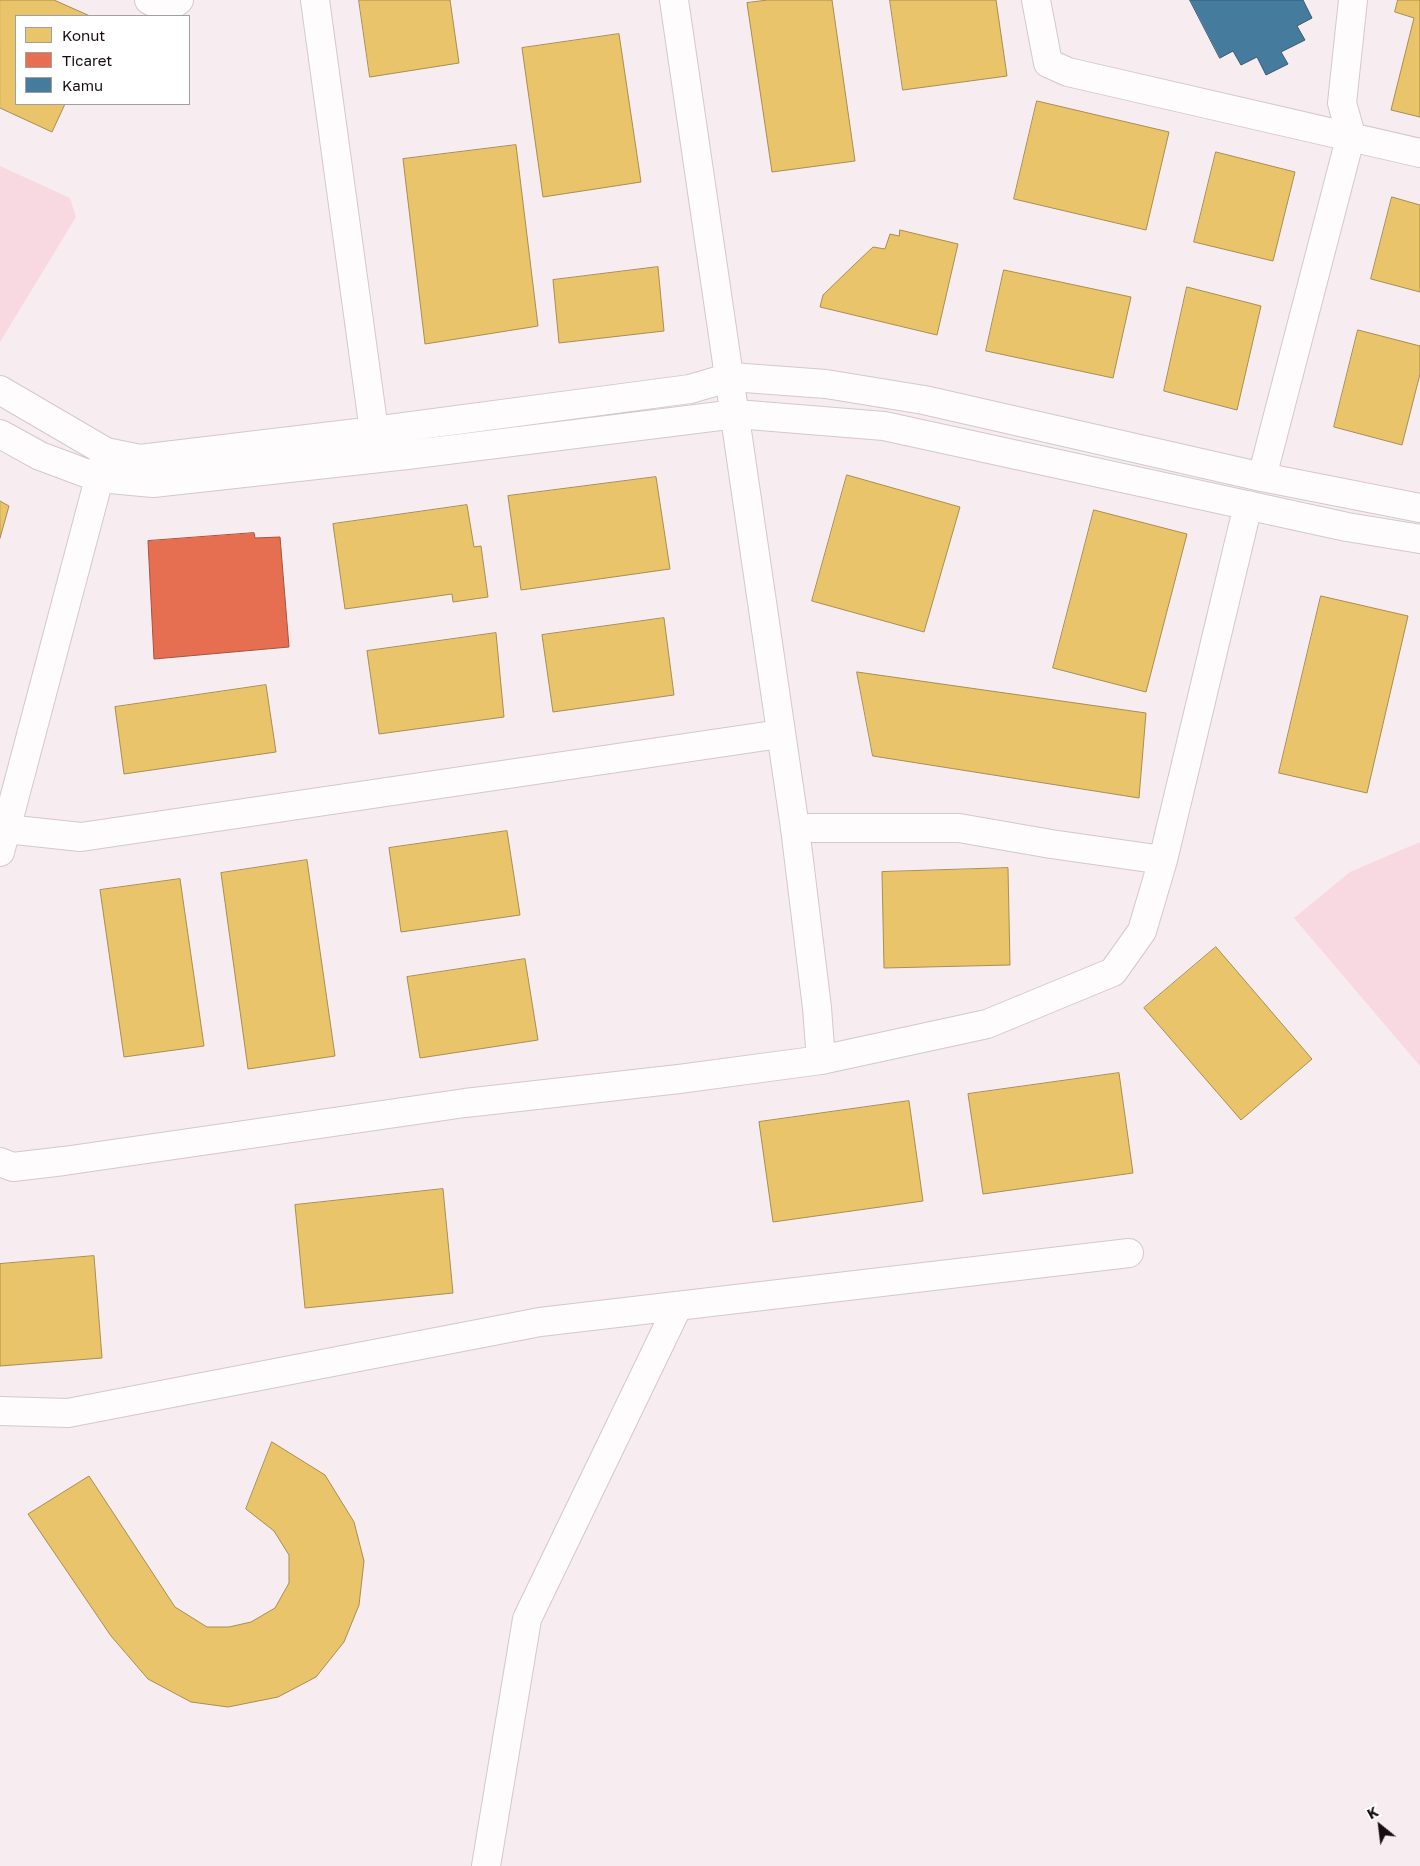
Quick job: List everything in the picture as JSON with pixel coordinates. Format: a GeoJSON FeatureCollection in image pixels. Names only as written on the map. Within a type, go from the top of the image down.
{"type":"FeatureCollection","features":[{"type":"Feature","properties":{"kind":"street"},"geometry":{"type":"LineString","coordinates":[[149,0],[167,9],[179,0]]}},
{"type":"Feature","properties":{"kind":"street"},"geometry":{"type":"LineString","coordinates":[[315,0],[374,431]]}},
{"type":"Feature","properties":{"kind":"street"},"geometry":{"type":"LineString","coordinates":[[674,0],[731,377],[780,734],[795,828],[817,1008],[821,1060]]}},
{"type":"Feature","properties":{"kind":"street"},"geometry":{"type":"LineString","coordinates":[[1036,0],[1048,63],[1068,72],[1352,135],[1420,153]]}},
{"type":"Feature","properties":{"kind":"street"},"geometry":{"type":"LineString","coordinates":[[1262,477],[1352,135],[1342,103],[1353,0]]}},
{"type":"Feature","properties":{"kind":"street"},"geometry":{"type":"LineString","coordinates":[[0,390],[106,452],[140,459],[374,431],[690,389],[731,377],[826,384],[924,400],[1262,477],[1420,508]]}},
{"type":"Feature","properties":{"kind":"street"},"geometry":{"type":"LineString","coordinates":[[0,434],[40,456],[99,478],[153,483],[407,456],[736,414],[884,426],[1348,526],[1420,539]]}},
{"type":"Feature","properties":{"kind":"street"},"geometry":{"type":"LineString","coordinates":[[106,452],[3,841],[82,838],[780,734]]}},
{"type":"Feature","properties":{"kind":"street"},"geometry":{"type":"LineString","coordinates":[[0,1162],[13,1167],[64,1161],[465,1102],[679,1080],[821,1060],[987,1024],[1113,972],[1142,932],[1162,860],[1248,504]]}},
{"type":"Feature","properties":{"kind":"street"},"geometry":{"type":"LineString","coordinates":[[795,828],[959,828],[1162,860]]}},
{"type":"Feature","properties":{"kind":"street"},"geometry":{"type":"LineString","coordinates":[[0,1411],[68,1413],[540,1322],[1129,1252]]}},
{"type":"Feature","properties":{"kind":"street"},"geometry":{"type":"LineString","coordinates":[[486,1866],[527,1619],[678,1306]]}},
{"type":"Feature","properties":{"kind":"shaded area"},"geometry":{"type":"Polygon","coordinates":[[[0,166],[70,198],[76,217],[0,342],[0,166]]]}},
{"type":"Feature","properties":{"kind":"shaded area"},"geometry":{"type":"Polygon","coordinates":[[[1420,842],[1420,1066],[1294,918],[1350,872],[1420,842]]]}},
{"type":"Feature","properties":{"kind":"building: Konut"},"geometry":{"type":"Polygon","coordinates":[[[0,0],[54,0],[88,15],[15,15],[15,105],[65,105],[52,132],[0,108],[0,0]]]}},
{"type":"Feature","properties":{"kind":"building: Konut"},"geometry":{"type":"Polygon","coordinates":[[[359,0],[450,0],[459,63],[370,77],[359,0]]]}},
{"type":"Feature","properties":{"kind":"building: Konut"},"geometry":{"type":"Polygon","coordinates":[[[768,0],[832,0],[855,161],[772,172],[747,3],[768,0]]]}},
{"type":"Feature","properties":{"kind":"building: Konut"},"geometry":{"type":"Polygon","coordinates":[[[890,0],[996,0],[1007,76],[903,90],[890,0]]]}},
{"type":"Feature","properties":{"kind":"building: Konut"},"geometry":{"type":"Polygon","coordinates":[[[1398,0],[1420,0],[1420,117],[1391,110],[1414,18],[1395,12],[1398,0]]]}},
{"type":"Feature","properties":{"kind":"building: Konut"},"geometry":{"type":"Polygon","coordinates":[[[619,34],[641,182],[543,197],[522,48],[619,34]]]}},
{"type":"Feature","properties":{"kind":"building: Konut"},"geometry":{"type":"Polygon","coordinates":[[[1037,101],[1169,132],[1146,230],[1014,199],[1037,101]]]}},
{"type":"Feature","properties":{"kind":"building: Konut"},"geometry":{"type":"Polygon","coordinates":[[[516,145],[538,326],[425,344],[403,159],[516,145]]]}},
{"type":"Feature","properties":{"kind":"building: Konut"},"geometry":{"type":"Polygon","coordinates":[[[1216,152],[1295,172],[1273,261],[1194,242],[1216,152]]]}},
{"type":"Feature","properties":{"kind":"building: Konut"},"geometry":{"type":"Polygon","coordinates":[[[1392,197],[1420,205],[1420,292],[1371,279],[1392,197]]]}},
{"type":"Feature","properties":{"kind":"building: Konut"},"geometry":{"type":"Polygon","coordinates":[[[900,230],[958,244],[937,335],[820,307],[823,295],[855,264],[873,247],[885,249],[890,234],[899,236],[900,230]]]}},
{"type":"Feature","properties":{"kind":"building: Konut"},"geometry":{"type":"Polygon","coordinates":[[[658,267],[664,331],[559,343],[553,280],[658,267]]]}},
{"type":"Feature","properties":{"kind":"building: Konut"},"geometry":{"type":"Polygon","coordinates":[[[1004,270],[1131,297],[1113,378],[986,351],[1004,270]]]}},
{"type":"Feature","properties":{"kind":"building: Konut"},"geometry":{"type":"Polygon","coordinates":[[[1187,287],[1261,306],[1237,410],[1164,391],[1187,287]]]}},
{"type":"Feature","properties":{"kind":"building: Konut"},"geometry":{"type":"Polygon","coordinates":[[[1358,330],[1420,346],[1420,374],[1402,445],[1334,427],[1358,330]]]}},
{"type":"Feature","properties":{"kind":"building: Konut"},"geometry":{"type":"Polygon","coordinates":[[[847,475],[960,507],[924,632],[812,601],[847,475]]]}},
{"type":"Feature","properties":{"kind":"building: Konut"},"geometry":{"type":"Polygon","coordinates":[[[656,477],[670,569],[521,590],[508,496],[656,477]]]}},
{"type":"Feature","properties":{"kind":"building: Konut"},"geometry":{"type":"Polygon","coordinates":[[[0,501],[9,506],[0,538],[0,501]]]}},
{"type":"Feature","properties":{"kind":"building: Konut"},"geometry":{"type":"Polygon","coordinates":[[[467,505],[474,547],[481,546],[488,597],[453,602],[452,594],[345,609],[333,524],[467,505]]]}},
{"type":"Feature","properties":{"kind":"building: Konut"},"geometry":{"type":"Polygon","coordinates":[[[1094,510],[1187,534],[1146,692],[1053,668],[1094,510]]]}},
{"type":"Feature","properties":{"kind":"building: Konut"},"geometry":{"type":"Polygon","coordinates":[[[1321,596],[1408,616],[1367,793],[1279,773],[1321,596]]]}},
{"type":"Feature","properties":{"kind":"building: Konut"},"geometry":{"type":"Polygon","coordinates":[[[664,618],[674,695],[553,712],[542,635],[664,618]]]}},
{"type":"Feature","properties":{"kind":"building: Konut"},"geometry":{"type":"Polygon","coordinates":[[[496,633],[504,717],[379,734],[367,651],[496,633]]]}},
{"type":"Feature","properties":{"kind":"building: Konut"},"geometry":{"type":"Polygon","coordinates":[[[857,672],[1146,713],[1139,798],[873,756],[857,672]]]}},
{"type":"Feature","properties":{"kind":"building: Konut"},"geometry":{"type":"Polygon","coordinates":[[[266,685],[276,752],[124,774],[115,707],[266,685]]]}},
{"type":"Feature","properties":{"kind":"building: Konut"},"geometry":{"type":"Polygon","coordinates":[[[507,831],[520,915],[401,932],[389,848],[507,831]]]}},
{"type":"Feature","properties":{"kind":"building: Konut"},"geometry":{"type":"Polygon","coordinates":[[[307,860],[335,1056],[248,1069],[221,873],[307,860]]]}},
{"type":"Feature","properties":{"kind":"building: Konut"},"geometry":{"type":"Polygon","coordinates":[[[1008,868],[1010,965],[884,968],[882,872],[1008,868]]]}},
{"type":"Feature","properties":{"kind":"building: Konut"},"geometry":{"type":"Polygon","coordinates":[[[180,879],[204,1046],[124,1057],[100,890],[180,879]]]}},
{"type":"Feature","properties":{"kind":"building: Konut"},"geometry":{"type":"Polygon","coordinates":[[[1216,947],[1312,1059],[1241,1120],[1144,1008],[1216,947]]]}},
{"type":"Feature","properties":{"kind":"building: Konut"},"geometry":{"type":"Polygon","coordinates":[[[525,959],[538,1040],[420,1058],[407,977],[525,959]]]}},
{"type":"Feature","properties":{"kind":"building: Konut"},"geometry":{"type":"Polygon","coordinates":[[[1119,1073],[1133,1173],[983,1194],[968,1094],[1119,1073]]]}},
{"type":"Feature","properties":{"kind":"building: Konut"},"geometry":{"type":"Polygon","coordinates":[[[909,1101],[923,1201],[773,1222],[759,1122],[909,1101]]]}},
{"type":"Feature","properties":{"kind":"building: Konut"},"geometry":{"type":"Polygon","coordinates":[[[443,1189],[453,1293],[305,1308],[295,1205],[443,1189]]]}},
{"type":"Feature","properties":{"kind":"building: Konut"},"geometry":{"type":"Polygon","coordinates":[[[94,1256],[102,1358],[0,1366],[0,1264],[94,1256]]]}},
{"type":"Feature","properties":{"kind":"building: Konut"},"geometry":{"type":"Polygon","coordinates":[[[272,1442],[325,1475],[354,1522],[364,1561],[359,1605],[344,1642],[316,1677],[278,1697],[228,1707],[191,1702],[148,1679],[111,1636],[28,1514],[89,1476],[175,1607],[207,1627],[229,1627],[251,1622],[275,1608],[289,1583],[289,1555],[274,1531],[246,1509],[272,1442]]]}},
{"type":"Feature","properties":{"kind":"building: Ticaret"},"geometry":{"type":"Polygon","coordinates":[[[254,533],[255,538],[280,537],[289,647],[154,659],[148,541],[254,533]]]}},
{"type":"Feature","properties":{"kind":"building: Kamu"},"geometry":{"type":"Polygon","coordinates":[[[1190,0],[1303,0],[1312,18],[1297,26],[1305,40],[1281,52],[1288,64],[1266,75],[1257,57],[1241,65],[1233,51],[1220,58],[1190,0]]]}}]}
